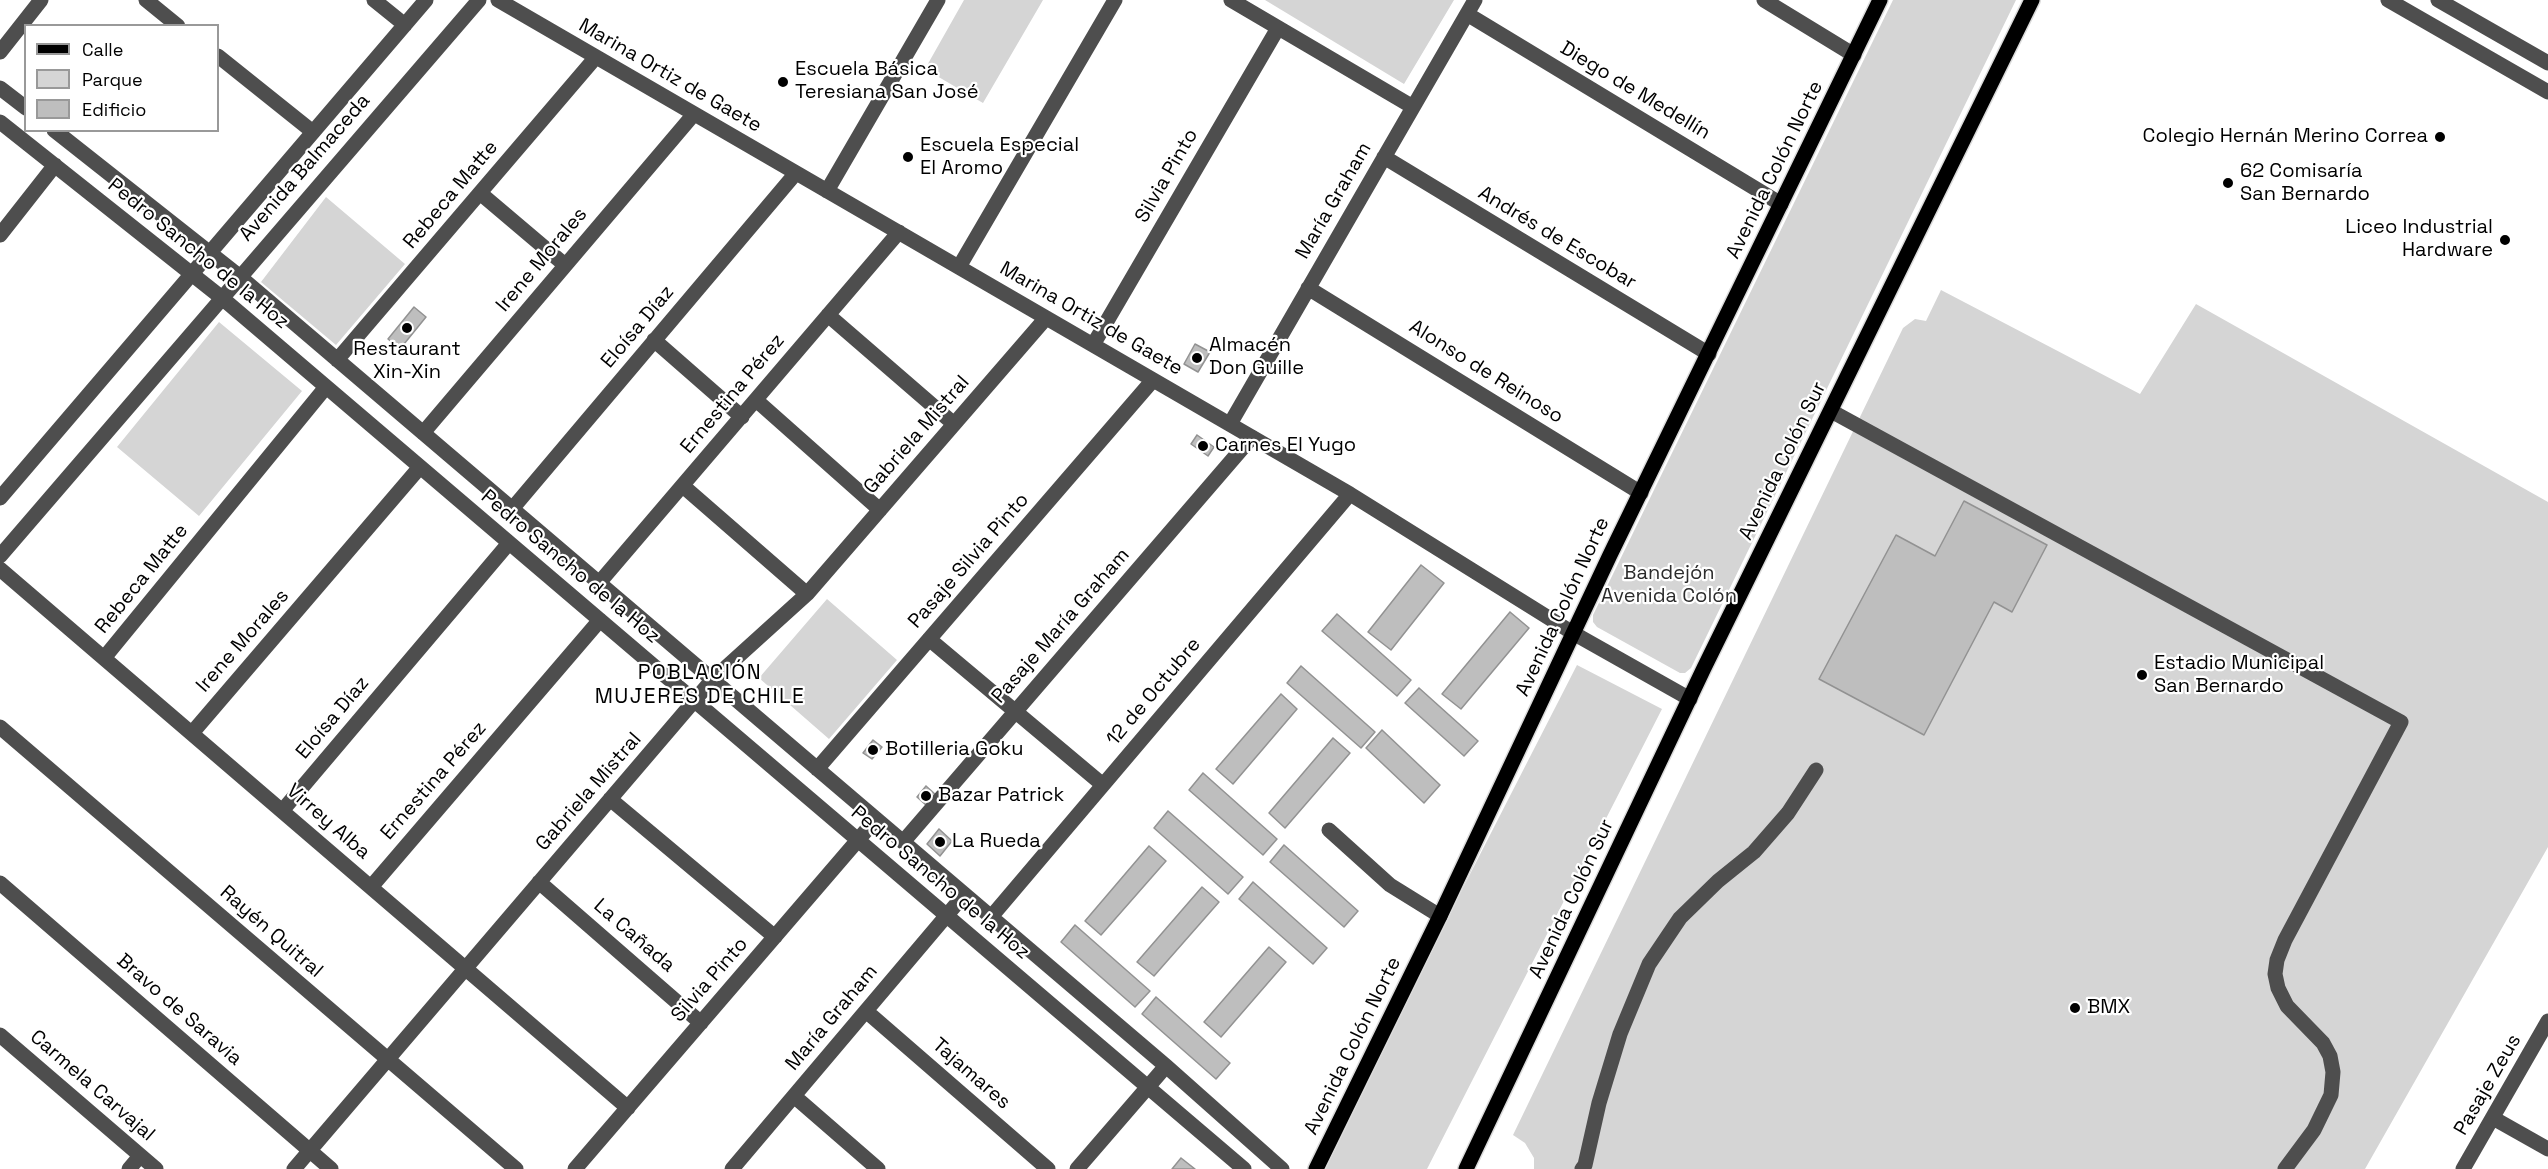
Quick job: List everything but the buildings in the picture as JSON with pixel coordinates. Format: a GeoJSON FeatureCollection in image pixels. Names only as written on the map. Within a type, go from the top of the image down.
{"type":"FeatureCollection","features":[{"type":"Feature","properties":{"kind":"main road","name":"Avenida Colón Norte"},"geometry":{"type":"LineString","coordinates":[[1316,1169],[1440,916],[1573,633],[1881,0]]}},
{"type":"Feature","properties":{"kind":"main road","name":"Avenida Colón Sur"},"geometry":{"type":"LineString","coordinates":[[1466,1169],[1690,699],[2032,0]]}},
{"type":"Feature","properties":{"kind":"street"},"geometry":{"type":"LineString","coordinates":[[0,52],[41,0]]}},
{"type":"Feature","properties":{"kind":"street"},"geometry":{"type":"LineString","coordinates":[[146,0],[176,24]]}},
{"type":"Feature","properties":{"kind":"street"},"geometry":{"type":"LineString","coordinates":[[374,0],[405,25]]}},
{"type":"Feature","properties":{"kind":"street","name":"Avenida Balmaceda"},"geometry":{"type":"LineString","coordinates":[[0,498],[426,0]]}},
{"type":"Feature","properties":{"kind":"street","name":"Avenida Balmaceda"},"geometry":{"type":"LineString","coordinates":[[0,556],[478,0]]}},
{"type":"Feature","properties":{"kind":"street","name":"Marina Ortiz de Gaete"},"geometry":{"type":"LineString","coordinates":[[498,0],[1350,494],[1573,633],[1690,699]]}},
{"type":"Feature","properties":{"kind":"street"},"geometry":{"type":"LineString","coordinates":[[827,191],[938,0]]}},
{"type":"Feature","properties":{"kind":"street"},"geometry":{"type":"LineString","coordinates":[[959,267],[1115,0]]}},
{"type":"Feature","properties":{"kind":"street"},"geometry":{"type":"LineString","coordinates":[[1231,0],[1413,108]]}},
{"type":"Feature","properties":{"kind":"street","name":"María Graham"},"geometry":{"type":"LineString","coordinates":[[1230,424],[1475,0]]}},
{"type":"Feature","properties":{"kind":"street"},"geometry":{"type":"LineString","coordinates":[[1764,0],[1854,55]]}},
{"type":"Feature","properties":{"kind":"street"},"geometry":{"type":"LineString","coordinates":[[2388,0],[2548,92]]}},
{"type":"Feature","properties":{"kind":"street"},"geometry":{"type":"LineString","coordinates":[[2438,0],[2548,63]]}},
{"type":"Feature","properties":{"kind":"street"},"geometry":{"type":"LineString","coordinates":[[2463,14],[2471,0]]}},
{"type":"Feature","properties":{"kind":"street","name":"Diego de Medellín"},"geometry":{"type":"LineString","coordinates":[[1467,14],[1781,204]]}},
{"type":"Feature","properties":{"kind":"street","name":"Silvia Pinto"},"geometry":{"type":"LineString","coordinates":[[1093,345],[1278,28]]}},
{"type":"Feature","properties":{"kind":"street"},"geometry":{"type":"LineString","coordinates":[[219,57],[313,132]]}},
{"type":"Feature","properties":{"kind":"street","name":"Rebeca Matte"},"geometry":{"type":"LineString","coordinates":[[337,360],[596,57]]}},
{"type":"Feature","properties":{"kind":"street"},"geometry":{"type":"LineString","coordinates":[[0,88],[24,106]]}},
{"type":"Feature","properties":{"kind":"street","name":"Irene Morales"},"geometry":{"type":"LineString","coordinates":[[423,433],[694,114]]}},
{"type":"Feature","properties":{"kind":"street","name":"Pedro Sancho de la Hoz"},"geometry":{"type":"LineString","coordinates":[[0,122],[222,298],[1244,1169]]}},
{"type":"Feature","properties":{"kind":"street","name":"Pedro Sancho de la Hoz"},"geometry":{"type":"LineString","coordinates":[[57,132],[239,276],[1166,1066],[1282,1169]]}},
{"type":"Feature","properties":{"kind":"street","name":"Andrés de Escobar"},"geometry":{"type":"LineString","coordinates":[[1384,157],[1709,354]]}},
{"type":"Feature","properties":{"kind":"street"},"geometry":{"type":"LineString","coordinates":[[0,235],[55,165]]}},
{"type":"Feature","properties":{"kind":"street","name":"Eloísa Díaz"},"geometry":{"type":"LineString","coordinates":[[512,509],[796,173]]}},
{"type":"Feature","properties":{"kind":"street"},"geometry":{"type":"LineString","coordinates":[[480,193],[565,266]]}},
{"type":"Feature","properties":{"kind":"street","name":"Ernestina Pérez"},"geometry":{"type":"LineString","coordinates":[[600,583],[899,232]]}},
{"type":"Feature","properties":{"kind":"street","name":"Alonso de Reinoso"},"geometry":{"type":"LineString","coordinates":[[1308,288],[1641,493]]}},
{"type":"Feature","properties":{"kind":"street"},"geometry":{"type":"LineString","coordinates":[[828,315],[954,424]]}},
{"type":"Feature","properties":{"kind":"street","name":"Gabriela Mistral"},"geometry":{"type":"LineString","coordinates":[[294,1169],[712,680],[807,594],[1046,318]]}},
{"type":"Feature","properties":{"kind":"street"},"geometry":{"type":"LineString","coordinates":[[654,340],[742,417]]}},
{"type":"Feature","properties":{"kind":"street","name":"Pasaje Silvia Pinto"},"geometry":{"type":"LineString","coordinates":[[817,769],[1153,380]]}},
{"type":"Feature","properties":{"kind":"street","name":"Rebeca Matte"},"geometry":{"type":"LineString","coordinates":[[104,658],[326,387]]}},
{"type":"Feature","properties":{"kind":"street"},"geometry":{"type":"LineString","coordinates":[[756,400],[880,510]]}},
{"type":"Feature","properties":{"kind":"street"},"geometry":{"type":"LineString","coordinates":[[1831,411],[2401,722],[2291,929],[2277,960],[2278,988],[2287,1006],[2323,1043],[2330,1056],[2333,1072],[2331,1095],[2314,1130],[2285,1169]]}},
{"type":"Feature","properties":{"kind":"street","name":"Pasaje María Graham"},"geometry":{"type":"LineString","coordinates":[[903,842],[1252,437]]}},
{"type":"Feature","properties":{"kind":"street","name":"Irene Morales"},"geometry":{"type":"LineString","coordinates":[[192,734],[420,466]]}},
{"type":"Feature","properties":{"kind":"street"},"geometry":{"type":"LineString","coordinates":[[683,486],[807,594]]}},
{"type":"Feature","properties":{"kind":"street","name":"12 de Octubre"},"geometry":{"type":"LineString","coordinates":[[991,917],[1350,494]]}},
{"type":"Feature","properties":{"kind":"street","name":"Eloísa Díaz"},"geometry":{"type":"LineString","coordinates":[[282,811],[509,543]]}},
{"type":"Feature","properties":{"kind":"street","name":"Virrey Alba"},"geometry":{"type":"LineString","coordinates":[[0,569],[628,1108]]}},
{"type":"Feature","properties":{"kind":"street","name":"Ernestina Pérez"},"geometry":{"type":"LineString","coordinates":[[371,887],[600,620]]}},
{"type":"Feature","properties":{"kind":"street"},"geometry":{"type":"LineString","coordinates":[[929,639],[1103,785]]}},
{"type":"Feature","properties":{"kind":"street","name":"Rayén Quitral"},"geometry":{"type":"LineString","coordinates":[[0,727],[516,1169]]}},
{"type":"Feature","properties":{"kind":"street"},"geometry":{"type":"LineString","coordinates":[[1585,1168],[1599,1103],[1620,1034],[1649,964],[1680,918],[1718,881],[1754,852],[1788,813],[1816,770]]}},
{"type":"Feature","properties":{"kind":"street"},"geometry":{"type":"LineString","coordinates":[[610,799],[775,937]]}},
{"type":"Feature","properties":{"kind":"street","name":"Silvia Pinto"},"geometry":{"type":"LineString","coordinates":[[575,1169],[876,819]]}},
{"type":"Feature","properties":{"kind":"street"},"geometry":{"type":"LineString","coordinates":[[1329,830],[1390,885],[1440,916]]}},
{"type":"Feature","properties":{"kind":"street","name":"La Cañada"},"geometry":{"type":"LineString","coordinates":[[539,882],[701,1023]]}},
{"type":"Feature","properties":{"kind":"street","name":"Bravo de Saravia"},"geometry":{"type":"LineString","coordinates":[[0,883],[331,1169]]}},
{"type":"Feature","properties":{"kind":"street","name":"María Graham"},"geometry":{"type":"LineString","coordinates":[[732,1169],[964,895]]}},
{"type":"Feature","properties":{"kind":"street","name":"Tajamares"},"geometry":{"type":"LineString","coordinates":[[866,1011],[1048,1169]]}},
{"type":"Feature","properties":{"kind":"street","name":"Pasaje Zeus"},"geometry":{"type":"LineString","coordinates":[[2463,1169],[2548,1021]]}},
{"type":"Feature","properties":{"kind":"street","name":"Carmela Carvajal"},"geometry":{"type":"LineString","coordinates":[[0,1035],[156,1169]]}},
{"type":"Feature","properties":{"kind":"street"},"geometry":{"type":"LineString","coordinates":[[1077,1169],[1166,1066]]}},
{"type":"Feature","properties":{"kind":"street"},"geometry":{"type":"LineString","coordinates":[[794,1096],[878,1169]]}},
{"type":"Feature","properties":{"kind":"street"},"geometry":{"type":"LineString","coordinates":[[2493,1118],[2548,1149]]}},
{"type":"Feature","properties":{"kind":"street"},"geometry":{"type":"LineString","coordinates":[[129,1169],[140,1156]]}},
{"type":"Feature","properties":{"kind":"green space"},"geometry":{"type":"Polygon","coordinates":[[[964,0],[1043,0],[983,103],[925,69],[964,0]]]}},
{"type":"Feature","properties":{"kind":"green space"},"geometry":{"type":"Polygon","coordinates":[[[1265,0],[1454,0],[1404,84],[1265,0]]]}},
{"type":"Feature","properties":{"kind":"green space","name":"Bandejón Avenida Colón"},"geometry":{"type":"Polygon","coordinates":[[[1893,0],[2016,0],[1691,668],[1685,673],[1680,673],[1597,627],[1593,622],[1593,615],[1893,0]]]}},
{"type":"Feature","properties":{"kind":"green space"},"geometry":{"type":"Polygon","coordinates":[[[326,197],[405,264],[336,345],[261,282],[326,197]]]}},
{"type":"Feature","properties":{"kind":"green space","name":"Estadio Municipal San Bernardo"},"geometry":{"type":"Polygon","coordinates":[[[1941,290],[2140,394],[2196,304],[2548,502],[2548,847],[2365,1169],[1534,1169],[1534,1158],[1525,1143],[1513,1135],[1903,328],[1915,319],[1926,321],[1941,290]]]}},
{"type":"Feature","properties":{"kind":"green space"},"geometry":{"type":"Polygon","coordinates":[[[219,322],[302,391],[199,516],[117,447],[219,322]]]}},
{"type":"Feature","properties":{"kind":"green space"},"geometry":{"type":"Polygon","coordinates":[[[827,599],[897,660],[829,739],[759,678],[827,599]]]}},
{"type":"Feature","properties":{"kind":"green space"},"geometry":{"type":"Polygon","coordinates":[[[1577,665],[1662,709],[1427,1169],[1319,1169],[1577,665]]]}},
{"type":"Feature","properties":{"kind":"place","name":"Escuela Básica Teresiana San José"},"geometry":{"type":"Point","coordinates":[783,82]}},
{"type":"Feature","properties":{"kind":"place","name":"Colegio Hernán Merino Correa"},"geometry":{"type":"Point","coordinates":[2440,137]}},
{"type":"Feature","properties":{"kind":"place","name":"Escuela Especial El Aromo"},"geometry":{"type":"Point","coordinates":[908,157]}},
{"type":"Feature","properties":{"kind":"place","name":"62 Comisaría San Bernardo"},"geometry":{"type":"Point","coordinates":[2228,183]}},
{"type":"Feature","properties":{"kind":"place","name":"Liceo Industrial Hardware"},"geometry":{"type":"Point","coordinates":[2505,240]}},
{"type":"Feature","properties":{"kind":"place","name":"Restaurant Xin-Xin"},"geometry":{"type":"Point","coordinates":[407,328]}},
{"type":"Feature","properties":{"kind":"place","name":"Almacén Don Guille"},"geometry":{"type":"Point","coordinates":[1197,358]}},
{"type":"Feature","properties":{"kind":"place","name":"Carnes El Yugo"},"geometry":{"type":"Point","coordinates":[1203,446]}},
{"type":"Feature","properties":{"kind":"place","name":"Estadio Municipal San Bernardo"},"geometry":{"type":"Point","coordinates":[2142,675]}},
{"type":"Feature","properties":{"kind":"place","name":"Botilleria Goku"},"geometry":{"type":"Point","coordinates":[873,750]}},
{"type":"Feature","properties":{"kind":"place","name":"Bazar Patrick"},"geometry":{"type":"Point","coordinates":[926,796]}},
{"type":"Feature","properties":{"kind":"place","name":"La Rueda"},"geometry":{"type":"Point","coordinates":[940,842]}},
{"type":"Feature","properties":{"kind":"place","name":"BMX"},"geometry":{"type":"Point","coordinates":[2075,1008]}},
{"type":"Feature","properties":{"kind":"district","name":"POBLACIÓN MUJERES DE CHILE"},"geometry":{"type":"Point","coordinates":[700,685]}}]}
